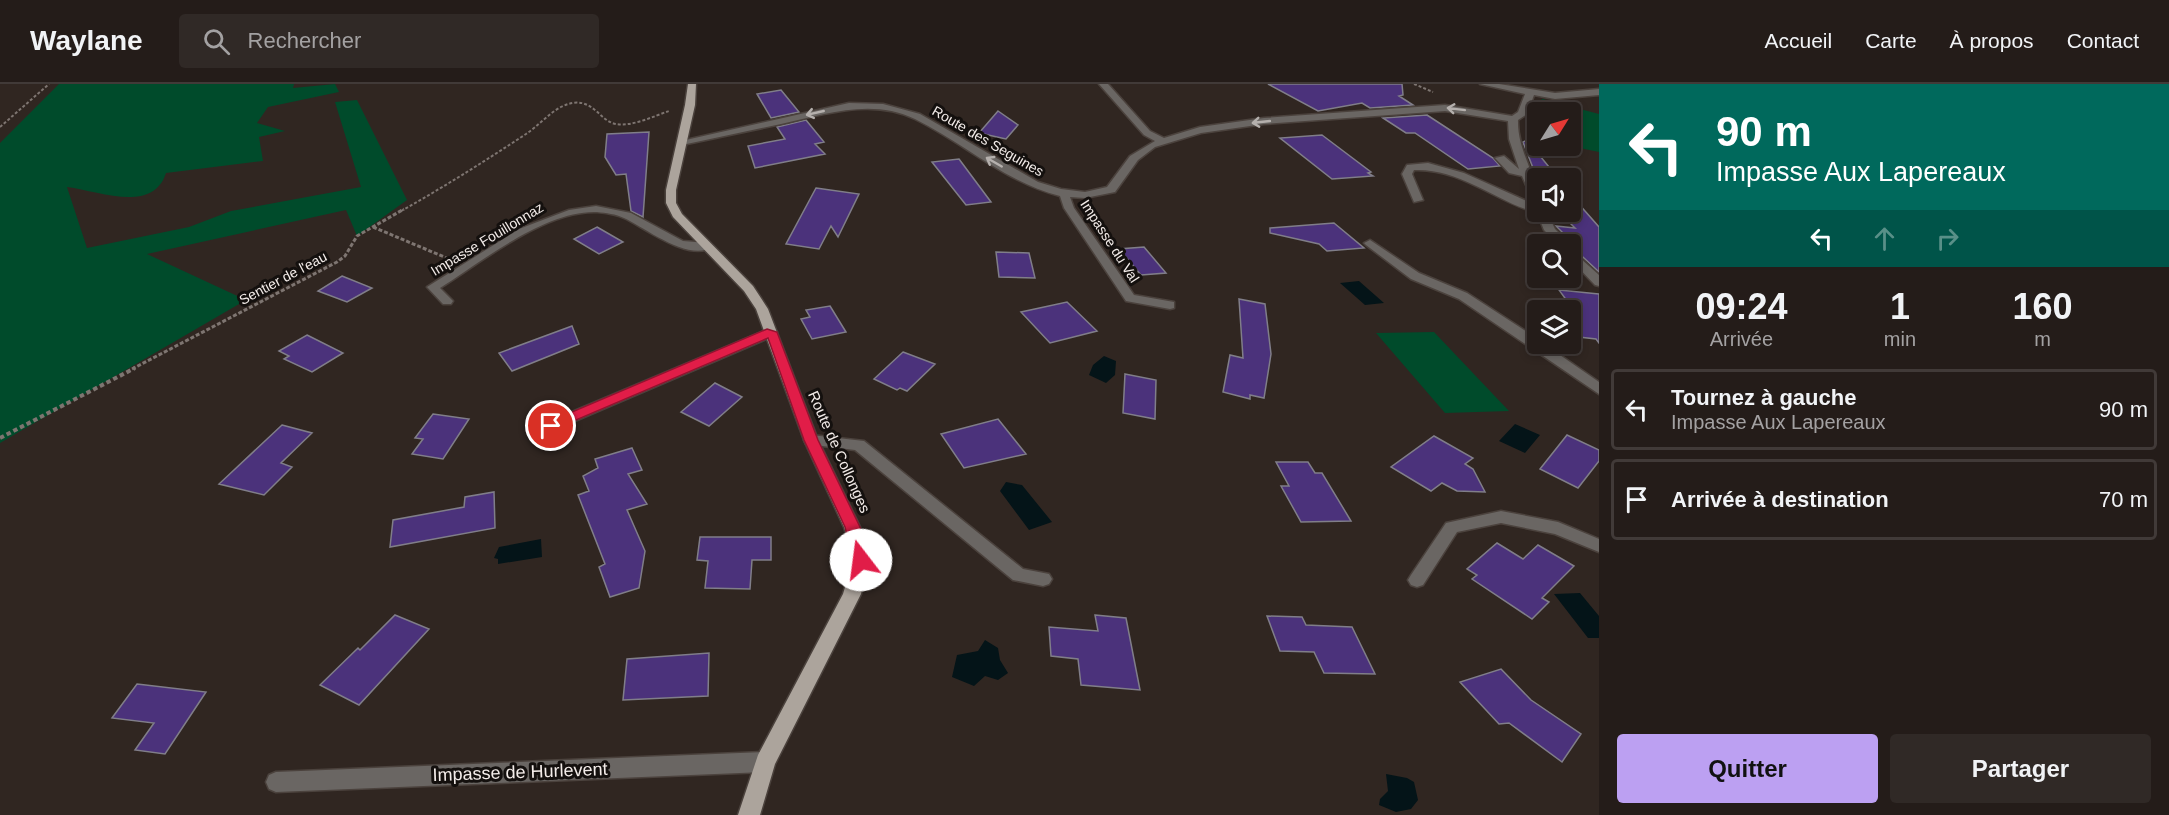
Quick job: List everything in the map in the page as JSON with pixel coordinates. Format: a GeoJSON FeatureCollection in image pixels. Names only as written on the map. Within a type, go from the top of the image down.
{"type":"FeatureCollection","features":[{"type":"Feature","properties":{"kind":"main road","name":"Route de Collonges"},"geometry":{"type":"LineString","coordinates":[[692,84],[690,105],[671,190],[671,203],[677,215],[749,289],[762,309],[811,440],[852,527],[861,560],[852,594],[765,762],[749,815]]}},
{"type":"Feature","properties":{"kind":"street"},"geometry":{"type":"LineString","coordinates":[[1103,84],[1147,133],[1161,140]]}},
{"type":"Feature","properties":{"kind":"street"},"geometry":{"type":"LineString","coordinates":[[1484,84],[1588,102]]}},
{"type":"Feature","properties":{"kind":"street"},"geometry":{"type":"LineString","coordinates":[[1555,96],[1599,92]]}},
{"type":"Feature","properties":{"kind":"street"},"geometry":{"type":"LineString","coordinates":[[1500,158],[1513,171],[1526,174],[1512,127],[1514,119],[1522,114],[1530,93]]}},
{"type":"Feature","properties":{"kind":"street","name":"Route des Seguines"},"geometry":{"type":"LineString","coordinates":[[682,142],[849,106],[877,106],[917,116],[959,138],[1006,169],[1047,191],[1065,196],[1097,195],[1111,190],[1134,158],[1161,140],[1200,130],[1264,121],[1445,108],[1514,119]]}},
{"type":"Feature","properties":{"kind":"street"},"geometry":{"type":"LineString","coordinates":[[1418,200],[1407,174],[1411,167],[1424,165],[1444,169],[1472,180],[1527,207]]}},
{"type":"Feature","properties":{"kind":"street","name":"Impasse du Val"},"geometry":{"type":"LineString","coordinates":[[1065,196],[1069,208],[1130,298],[1170,305]]}},
{"type":"Feature","properties":{"kind":"street","name":"Impasse Fouillonnaz"},"geometry":{"type":"LineString","coordinates":[[447,301],[433,287],[550,217],[571,210],[595,208],[617,212],[635,218],[680,244],[707,246]]}},
{"type":"Feature","properties":{"kind":"street"},"geometry":{"type":"LineString","coordinates":[[1370,243],[1415,276],[1463,296],[1511,326],[1599,389]]}},
{"type":"Feature","properties":{"kind":"street"},"geometry":{"type":"LineString","coordinates":[[1581,263],[1599,282]]}},
{"type":"Feature","properties":{"kind":"street"},"geometry":{"type":"LineString","coordinates":[[551,426],[771,332]]}},
{"type":"Feature","properties":{"kind":"street"},"geometry":{"type":"LineString","coordinates":[[811,440],[859,445],[1019,575],[1043,579]]}},
{"type":"Feature","properties":{"kind":"street"},"geometry":{"type":"LineString","coordinates":[[1417,580],[1432,554],[1452,527],[1501,517],[1558,528],[1599,546]]}},
{"type":"Feature","properties":{"kind":"street","name":"Impasse de Hurlevent"},"geometry":{"type":"LineString","coordinates":[[276,782],[765,762]]}},
{"type":"Feature","properties":{"kind":"path"},"geometry":{"type":"LineString","coordinates":[[0,127],[49,84]]}},
{"type":"Feature","properties":{"kind":"path","name":"Sentier de l'eau"},"geometry":{"type":"LineString","coordinates":[[0,438],[337,262],[345,256],[357,236],[440,189],[529,132],[563,106],[581,103],[598,110],[608,121],[626,124],[690,105]]}},
{"type":"Feature","properties":{"kind":"path"},"geometry":{"type":"LineString","coordinates":[[372,226],[468,266]]}},
{"type":"Feature","properties":{"kind":"green space"},"geometry":{"type":"Polygon","coordinates":[[[59,84],[294,84],[293,88],[335,84],[339,92],[268,107],[257,123],[285,131],[259,137],[263,161],[166,173],[159,186],[150,193],[137,197],[109,195],[67,187],[87,248],[189,227],[231,211],[361,187],[335,102],[357,100],[407,200],[357,236],[346,210],[147,254],[246,300],[0,443],[0,143],[59,84]]]}},
{"type":"Feature","properties":{"kind":"green space"},"geometry":{"type":"Polygon","coordinates":[[[1581,109],[1599,114],[1599,152],[1581,148],[1581,109]]]}},
{"type":"Feature","properties":{"kind":"green space"},"geometry":{"type":"Polygon","coordinates":[[[1434,332],[1509,411],[1445,413],[1376,333],[1434,332]]]}},
{"type":"Feature","properties":{"kind":"shaded area"},"geometry":{"type":"Polygon","coordinates":[[[1359,281],[1384,303],[1365,305],[1340,283],[1359,281]]]}},
{"type":"Feature","properties":{"kind":"shaded area"},"geometry":{"type":"Polygon","coordinates":[[[1104,356],[1116,361],[1115,375],[1106,383],[1089,375],[1093,365],[1104,356]]]}},
{"type":"Feature","properties":{"kind":"shaded area"},"geometry":{"type":"Polygon","coordinates":[[[1515,424],[1540,435],[1525,453],[1499,441],[1515,424]]]}},
{"type":"Feature","properties":{"kind":"shaded area"},"geometry":{"type":"Polygon","coordinates":[[[1006,482],[1022,485],[1052,522],[1029,530],[1000,491],[1006,482]]]}},
{"type":"Feature","properties":{"kind":"shaded area"},"geometry":{"type":"Polygon","coordinates":[[[541,539],[542,557],[498,564],[498,559],[494,558],[499,547],[541,539]]]}},
{"type":"Feature","properties":{"kind":"shaded area"},"geometry":{"type":"Polygon","coordinates":[[[1580,593],[1599,616],[1599,638],[1588,638],[1554,594],[1580,593]]]}},
{"type":"Feature","properties":{"kind":"shaded area"},"geometry":{"type":"Polygon","coordinates":[[[985,640],[998,648],[1000,660],[1008,673],[998,680],[985,676],[974,686],[952,677],[957,655],[978,651],[985,640]]]}},
{"type":"Feature","properties":{"kind":"shaded area"},"geometry":{"type":"Polygon","coordinates":[[[1386,774],[1407,778],[1414,782],[1418,800],[1411,809],[1396,812],[1379,805],[1380,799],[1388,791],[1386,774]]]}},
{"type":"Feature","properties":{"kind":"building"},"geometry":{"type":"Polygon","coordinates":[[[1268,84],[1402,84],[1403,95],[1399,96],[1413,105],[1370,108],[1362,103],[1318,111],[1268,84]]]}},
{"type":"Feature","properties":{"kind":"building"},"geometry":{"type":"Polygon","coordinates":[[[781,90],[799,112],[771,118],[757,94],[781,90]]]}},
{"type":"Feature","properties":{"kind":"building"},"geometry":{"type":"Polygon","coordinates":[[[998,111],[1018,125],[1006,139],[979,133],[998,111]]]}},
{"type":"Feature","properties":{"kind":"building"},"geometry":{"type":"Polygon","coordinates":[[[1427,115],[1493,158],[1500,166],[1468,169],[1415,133],[1406,133],[1383,118],[1427,115]]]}},
{"type":"Feature","properties":{"kind":"building"},"geometry":{"type":"Polygon","coordinates":[[[806,120],[824,142],[815,144],[825,154],[755,168],[748,146],[785,139],[777,127],[806,120]]]}},
{"type":"Feature","properties":{"kind":"building"},"geometry":{"type":"Polygon","coordinates":[[[649,132],[643,217],[631,211],[626,174],[616,175],[605,157],[607,134],[649,132]]]}},
{"type":"Feature","properties":{"kind":"building"},"geometry":{"type":"Polygon","coordinates":[[[1322,135],[1371,172],[1368,173],[1373,176],[1332,179],[1280,138],[1322,135]]]}},
{"type":"Feature","properties":{"kind":"building"},"geometry":{"type":"Polygon","coordinates":[[[1527,140],[1527,152],[1523,142],[1527,140]]]}},
{"type":"Feature","properties":{"kind":"building"},"geometry":{"type":"Polygon","coordinates":[[[1528,156],[1540,156],[1550,168],[1533,168],[1528,156]]]}},
{"type":"Feature","properties":{"kind":"building"},"geometry":{"type":"Polygon","coordinates":[[[959,159],[991,202],[966,205],[932,162],[959,159]]]}},
{"type":"Feature","properties":{"kind":"building"},"geometry":{"type":"Polygon","coordinates":[[[816,188],[859,194],[838,237],[831,226],[819,249],[786,244],[816,188]]]}},
{"type":"Feature","properties":{"kind":"building"},"geometry":{"type":"Polygon","coordinates":[[[1581,207],[1599,227],[1599,272],[1581,255],[1581,234],[1564,234],[1556,226],[1575,228],[1569,222],[1581,222],[1581,207]]]}},
{"type":"Feature","properties":{"kind":"building"},"geometry":{"type":"Polygon","coordinates":[[[1334,223],[1364,248],[1327,251],[1319,244],[1270,233],[1270,228],[1334,223]]]}},
{"type":"Feature","properties":{"kind":"building"},"geometry":{"type":"Polygon","coordinates":[[[597,227],[623,242],[599,254],[574,239],[597,227]]]}},
{"type":"Feature","properties":{"kind":"building"},"geometry":{"type":"Polygon","coordinates":[[[1144,247],[1166,273],[1141,275],[1119,249],[1144,247]]]}},
{"type":"Feature","properties":{"kind":"building"},"geometry":{"type":"Polygon","coordinates":[[[996,252],[1029,253],[1035,278],[999,277],[996,252]]]}},
{"type":"Feature","properties":{"kind":"building"},"geometry":{"type":"Polygon","coordinates":[[[342,276],[372,288],[347,302],[318,291],[342,276]]]}},
{"type":"Feature","properties":{"kind":"building"},"geometry":{"type":"Polygon","coordinates":[[[1559,290],[1599,294],[1599,343],[1596,339],[1581,337],[1581,300],[1566,300],[1559,290]]]}},
{"type":"Feature","properties":{"kind":"building"},"geometry":{"type":"Polygon","coordinates":[[[1239,299],[1265,304],[1271,354],[1264,398],[1250,395],[1250,399],[1223,392],[1230,355],[1243,358],[1239,299]]]}},
{"type":"Feature","properties":{"kind":"building"},"geometry":{"type":"Polygon","coordinates":[[[1067,302],[1097,331],[1050,343],[1021,312],[1067,302]]]}},
{"type":"Feature","properties":{"kind":"building"},"geometry":{"type":"Polygon","coordinates":[[[830,306],[846,332],[812,339],[801,319],[810,317],[806,310],[830,306]]]}},
{"type":"Feature","properties":{"kind":"building"},"geometry":{"type":"Polygon","coordinates":[[[572,326],[579,344],[512,371],[499,353],[572,326]]]}},
{"type":"Feature","properties":{"kind":"building"},"geometry":{"type":"Polygon","coordinates":[[[307,335],[343,353],[312,372],[284,359],[289,356],[279,351],[307,335]]]}},
{"type":"Feature","properties":{"kind":"building"},"geometry":{"type":"Polygon","coordinates":[[[903,352],[935,364],[907,391],[900,388],[897,390],[874,379],[903,352]]]}},
{"type":"Feature","properties":{"kind":"building"},"geometry":{"type":"Polygon","coordinates":[[[1125,374],[1156,380],[1155,419],[1123,413],[1125,374]]]}},
{"type":"Feature","properties":{"kind":"building"},"geometry":{"type":"Polygon","coordinates":[[[715,383],[742,397],[709,426],[681,412],[715,383]]]}},
{"type":"Feature","properties":{"kind":"building"},"geometry":{"type":"Polygon","coordinates":[[[433,414],[469,419],[443,459],[412,454],[423,439],[415,438],[433,414]]]}},
{"type":"Feature","properties":{"kind":"building"},"geometry":{"type":"Polygon","coordinates":[[[998,419],[1026,454],[964,468],[941,434],[998,419]]]}},
{"type":"Feature","properties":{"kind":"building"},"geometry":{"type":"Polygon","coordinates":[[[282,425],[312,433],[281,463],[292,467],[264,495],[219,484],[282,425]]]}},
{"type":"Feature","properties":{"kind":"building"},"geometry":{"type":"Polygon","coordinates":[[[1567,435],[1599,450],[1599,461],[1578,488],[1540,469],[1567,435]]]}},
{"type":"Feature","properties":{"kind":"building"},"geometry":{"type":"Polygon","coordinates":[[[1434,436],[1473,458],[1465,464],[1473,469],[1485,492],[1457,491],[1442,483],[1431,491],[1391,467],[1434,436]]]}},
{"type":"Feature","properties":{"kind":"building"},"geometry":{"type":"Polygon","coordinates":[[[632,448],[642,470],[628,474],[647,504],[627,510],[645,551],[639,588],[610,597],[599,567],[605,564],[578,495],[589,491],[583,476],[598,468],[595,459],[632,448]]]}},
{"type":"Feature","properties":{"kind":"building"},"geometry":{"type":"Polygon","coordinates":[[[1276,462],[1308,462],[1315,473],[1322,473],[1351,521],[1301,522],[1281,486],[1289,486],[1276,462]]]}},
{"type":"Feature","properties":{"kind":"building"},"geometry":{"type":"Polygon","coordinates":[[[494,492],[495,528],[390,547],[393,520],[464,507],[465,497],[494,492]]]}},
{"type":"Feature","properties":{"kind":"building"},"geometry":{"type":"Polygon","coordinates":[[[700,537],[771,537],[771,560],[752,560],[750,589],[705,588],[708,561],[697,560],[700,537]]]}},
{"type":"Feature","properties":{"kind":"building"},"geometry":{"type":"Polygon","coordinates":[[[1497,543],[1523,559],[1538,545],[1574,566],[1542,598],[1549,602],[1532,619],[1472,579],[1477,575],[1467,569],[1497,543]]]}},
{"type":"Feature","properties":{"kind":"building"},"geometry":{"type":"Polygon","coordinates":[[[395,615],[429,629],[359,705],[320,685],[358,648],[360,650],[395,615]]]}},
{"type":"Feature","properties":{"kind":"building"},"geometry":{"type":"Polygon","coordinates":[[[1095,615],[1126,618],[1140,690],[1081,685],[1078,659],[1051,656],[1049,627],[1098,631],[1095,615]]]}},
{"type":"Feature","properties":{"kind":"building"},"geometry":{"type":"Polygon","coordinates":[[[1267,616],[1302,617],[1306,625],[1352,627],[1375,674],[1324,673],[1314,652],[1280,651],[1267,616]]]}},
{"type":"Feature","properties":{"kind":"building"},"geometry":{"type":"Polygon","coordinates":[[[709,653],[708,696],[623,700],[627,659],[709,653]]]}},
{"type":"Feature","properties":{"kind":"building"},"geometry":{"type":"Polygon","coordinates":[[[1501,669],[1531,700],[1581,734],[1562,762],[1509,723],[1499,724],[1460,682],[1501,669]]]}},
{"type":"Feature","properties":{"kind":"building"},"geometry":{"type":"Polygon","coordinates":[[[137,684],[206,692],[165,754],[135,750],[154,723],[112,718],[137,684]]]}},
{"type":"Feature","properties":{"kind":"route"},"geometry":{"type":"LineString","coordinates":[[551,426],[771,332],[811,440],[852,527],[861,560]]}}]}
